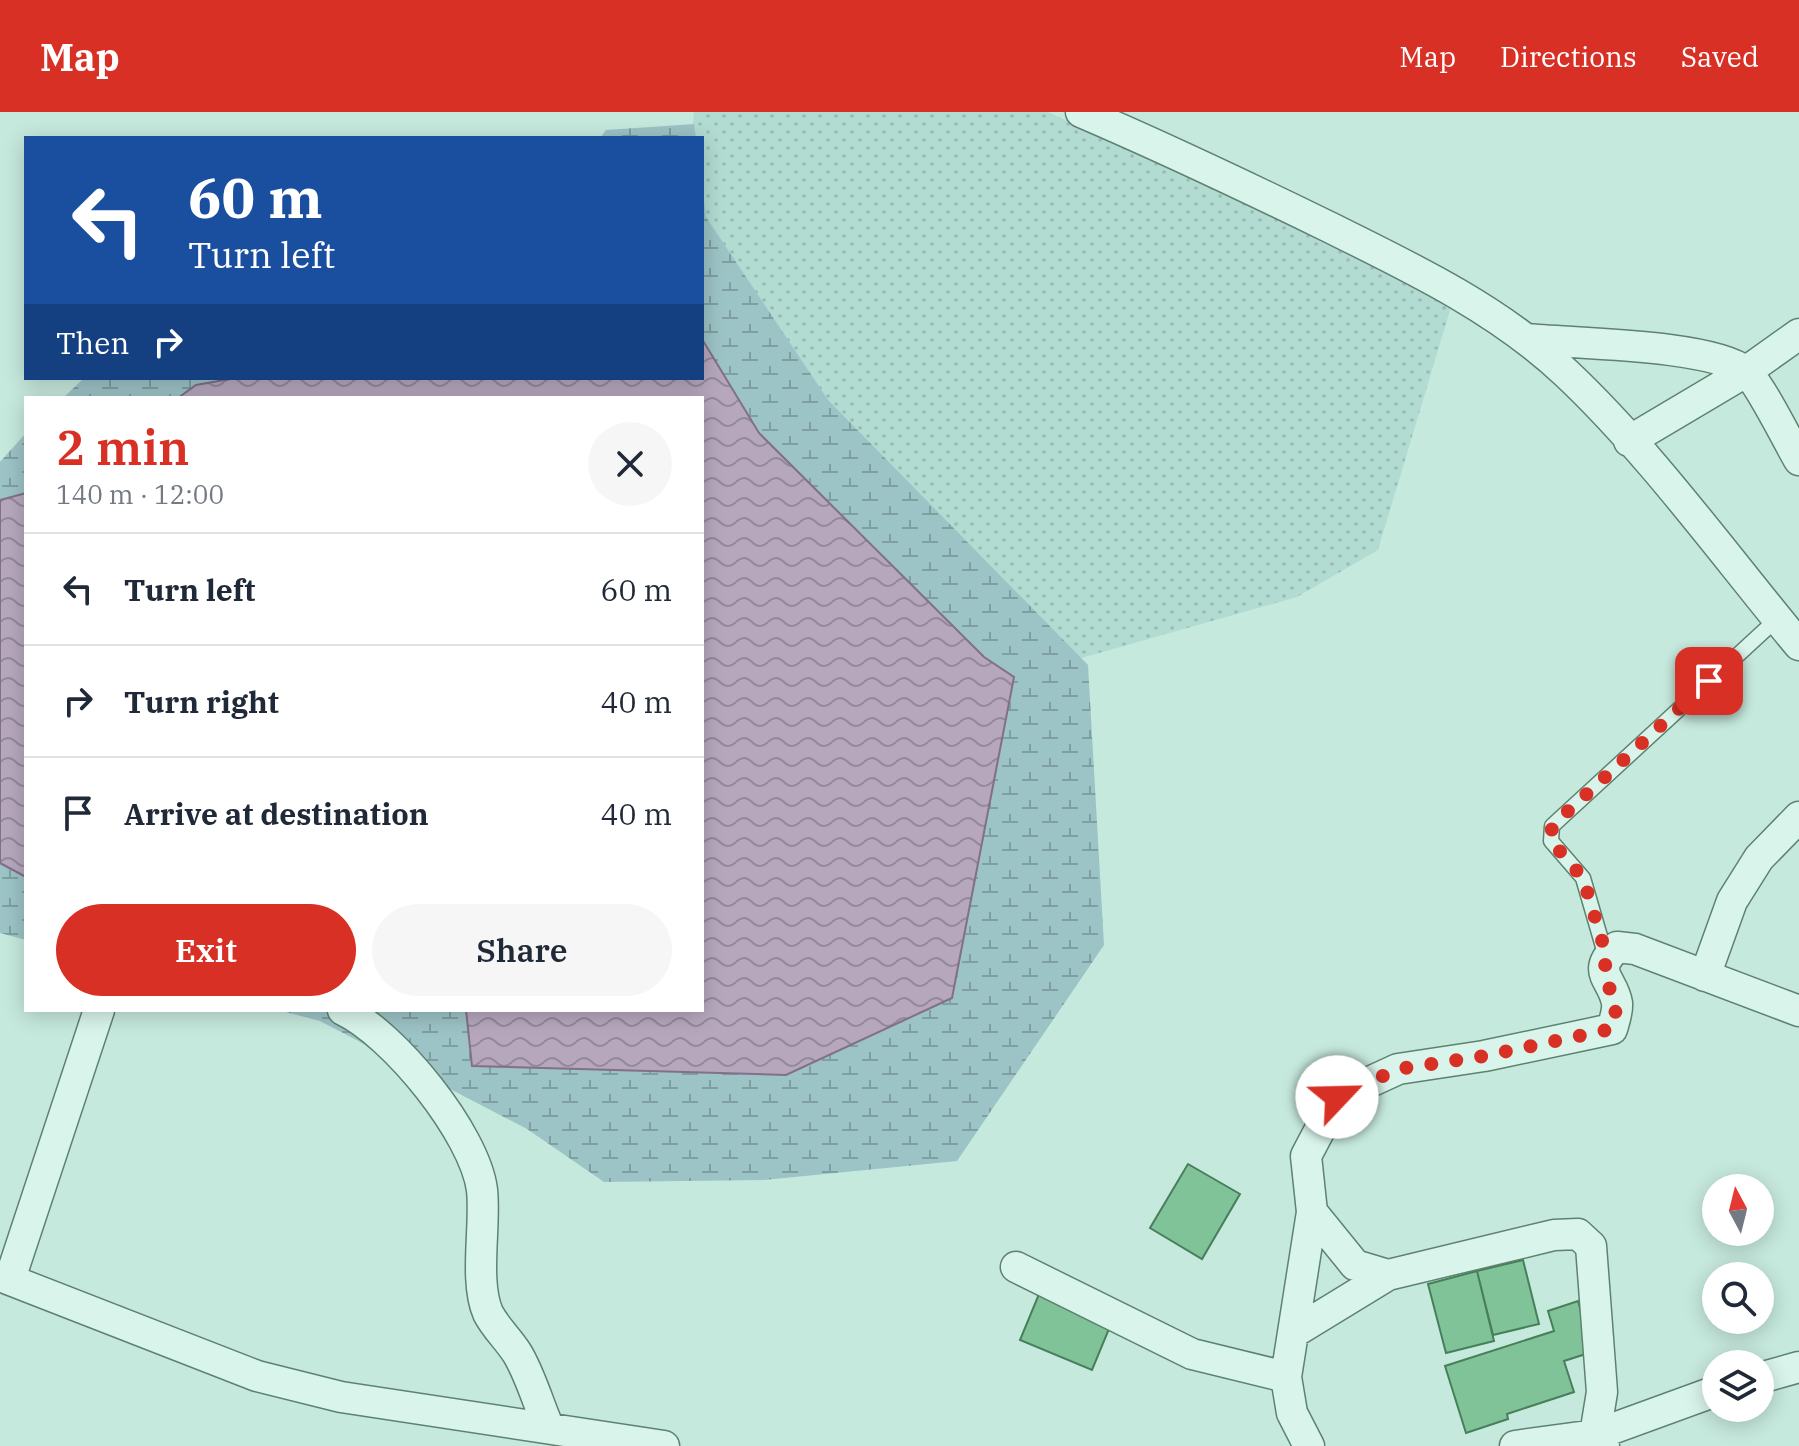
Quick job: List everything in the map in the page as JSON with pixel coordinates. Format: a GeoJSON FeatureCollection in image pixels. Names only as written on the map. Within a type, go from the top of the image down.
{"type":"FeatureCollection","features":[{"type":"Feature","properties":{"kind":"street"},"geometry":{"type":"LineString","coordinates":[[1081,112],[1237,181],[1409,265],[1526,339],[1567,374],[1629,441],[1799,645]]}},
{"type":"Feature","properties":{"kind":"street"},"geometry":{"type":"LineString","coordinates":[[1629,441],[1747,371],[1786,355],[1799,334]]}},
{"type":"Feature","properties":{"kind":"street"},"geometry":{"type":"LineString","coordinates":[[1526,339],[1683,352],[1722,361],[1747,371],[1799,460]]}},
{"type":"Feature","properties":{"kind":"street"},"geometry":{"type":"LineString","coordinates":[[1705,976],[1732,901],[1759,858],[1799,817]]}},
{"type":"Feature","properties":{"kind":"street"},"geometry":{"type":"LineString","coordinates":[[1309,1446],[1292,1413],[1286,1377],[1312,1212],[1306,1156],[1337,1097],[1398,1069],[1484,1056],[1612,1029],[1617,1004],[1603,975],[1607,957],[1617,947],[1635,949],[1799,1011]]}},
{"type":"Feature","properties":{"kind":"street"},"geometry":{"type":"LineString","coordinates":[[98,1012],[5,1278],[257,1376],[341,1397],[664,1446]]}},
{"type":"Feature","properties":{"kind":"street"},"geometry":{"type":"LineString","coordinates":[[347,1012],[380,1037],[463,1133],[474,1157],[482,1190],[484,1292],[488,1312],[518,1355],[548,1426]]}},
{"type":"Feature","properties":{"kind":"street"},"geometry":{"type":"LineString","coordinates":[[1312,1212],[1355,1265],[1388,1275]]}},
{"type":"Feature","properties":{"kind":"street"},"geometry":{"type":"LineString","coordinates":[[1293,1333],[1388,1275],[1554,1235],[1578,1234],[1591,1246],[1602,1392],[1599,1440]]}},
{"type":"Feature","properties":{"kind":"street"},"geometry":{"type":"LineString","coordinates":[[1016,1267],[1192,1354],[1286,1377]]}},
{"type":"Feature","properties":{"kind":"street"},"geometry":{"type":"LineString","coordinates":[[1774,1374],[1799,1367]]}},
{"type":"Feature","properties":{"kind":"street"},"geometry":{"type":"LineString","coordinates":[[1515,1446],[1599,1440],[1702,1397]]}},
{"type":"Feature","properties":{"kind":"lane"},"geometry":{"type":"LineString","coordinates":[[1607,957],[1583,878],[1551,841],[1552,826],[1777,619]]}},
{"type":"Feature","properties":{"kind":"shaded area"},"geometry":{"type":"Polygon","coordinates":[[[694,112],[1048,112],[1454,297],[1378,550],[1297,597],[1014,677],[704,327],[704,136],[692,136],[694,112]]]}},
{"type":"Feature","properties":{"kind":"green space"},"geometry":{"type":"Polygon","coordinates":[[[694,124],[696,136],[602,136],[606,130],[694,124]]]}},
{"type":"Feature","properties":{"kind":"green space"},"geometry":{"type":"Polygon","coordinates":[[[704,202],[706,217],[828,400],[1088,665],[1104,945],[957,1161],[764,1180],[604,1182],[527,1129],[320,1021],[286,1012],[704,1012],[704,396],[65,396],[82,380],[704,380],[704,202]]]}},
{"type":"Feature","properties":{"kind":"green space"},"geometry":{"type":"Polygon","coordinates":[[[24,435],[24,939],[0,933],[0,462],[24,435]]]}},
{"type":"Feature","properties":{"kind":"water"},"geometry":{"type":"Polygon","coordinates":[[[704,342],[759,433],[984,657],[1014,677],[952,998],[786,1075],[472,1066],[466,1012],[704,1012],[704,396],[181,396],[196,385],[225,380],[704,380],[704,342]]]}},
{"type":"Feature","properties":{"kind":"water"},"geometry":{"type":"Polygon","coordinates":[[[24,494],[24,876],[0,863],[0,500],[24,494]]]}},
{"type":"Feature","properties":{"kind":"building"},"geometry":{"type":"Polygon","coordinates":[[[1188,1164],[1240,1194],[1202,1259],[1150,1228],[1188,1164]]]}},
{"type":"Feature","properties":{"kind":"building"},"geometry":{"type":"Polygon","coordinates":[[[1523,1260],[1539,1324],[1493,1335],[1477,1271],[1523,1260]]]}},
{"type":"Feature","properties":{"kind":"building"},"geometry":{"type":"Polygon","coordinates":[[[1477,1271],[1494,1341],[1446,1353],[1428,1284],[1477,1271]]]}},
{"type":"Feature","properties":{"kind":"building"},"geometry":{"type":"Polygon","coordinates":[[[1039,1294],[1111,1324],[1092,1370],[1020,1340],[1039,1294]]]}},
{"type":"Feature","properties":{"kind":"building"},"geometry":{"type":"Polygon","coordinates":[[[1578,1301],[1592,1352],[1564,1361],[1574,1392],[1507,1414],[1508,1419],[1466,1433],[1445,1366],[1554,1331],[1548,1311],[1578,1301]]]}},
{"type":"Feature","properties":{"kind":"route"},"geometry":{"type":"LineString","coordinates":[[1337,1097],[1398,1069],[1484,1056],[1612,1029],[1617,1004],[1603,975],[1607,957],[1583,878],[1551,841],[1552,826],[1709,681]]}}]}
